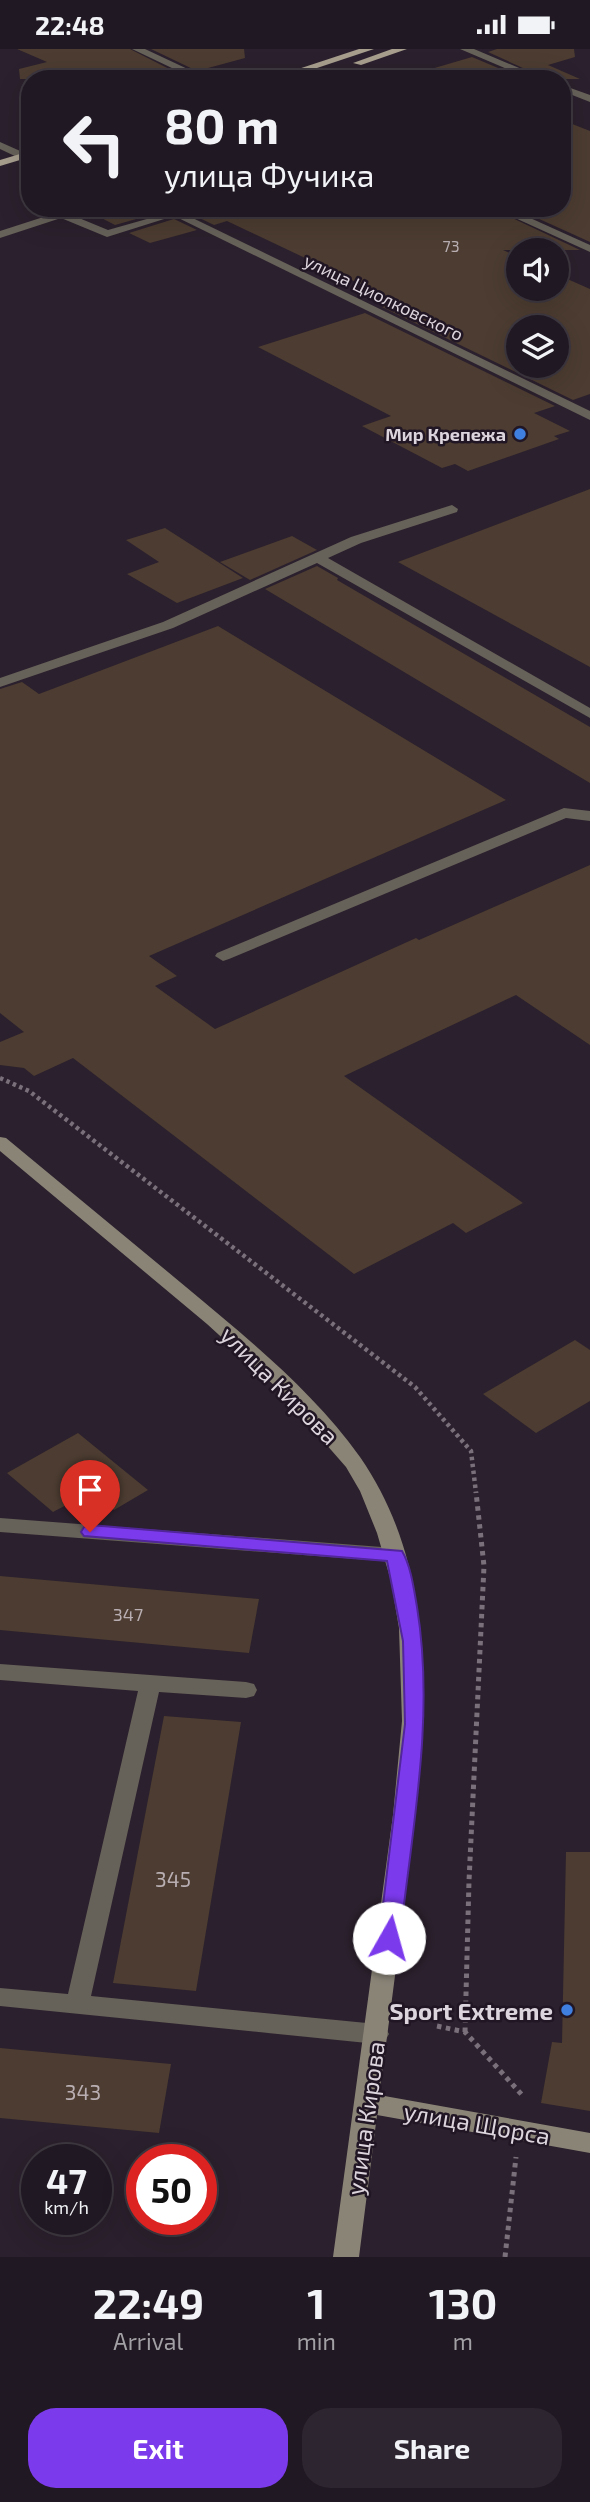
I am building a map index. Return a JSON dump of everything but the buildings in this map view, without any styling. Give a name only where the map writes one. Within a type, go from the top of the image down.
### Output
[{"type":"main road","points":[[302,70],[369,49]]},
{"type":"main road","points":[[336,70],[402,49]]},
{"type":"main road","points":[[0,163],[21,159]]},
{"type":"main road","points":[[0,174],[21,162]]},
{"type":"main road","name":"улица Кирова","points":[[0,1142],[253,1352],[303,1402],[348,1455],[373,1496],[395,1555],[406,1595],[413,1641],[415,1724],[377,2034],[365,2103],[346,2257]]},
{"type":"main road","name":"улица Щорса","points":[[365,2103],[590,2143]]},
{"type":"street","points":[[137,49],[184,70]]},
{"type":"street","points":[[465,49],[518,70]]},
{"type":"street","points":[[571,92],[590,99]]},
{"type":"street","points":[[0,145],[21,155]]},
{"type":"street","points":[[0,235],[53,217]]},
{"type":"street","points":[[69,217],[107,234],[165,217]]},
{"type":"street","name":"улица Циолковского","points":[[181,217],[587,412]]},
{"type":"street","points":[[518,217],[590,249]]},
{"type":"street","points":[[0,683],[168,625],[356,540],[452,509]]},
{"type":"street","points":[[318,558],[590,714]]},
{"type":"street","points":[[223,956],[564,813],[590,816]]},
{"type":"street","points":[[2,1523],[395,1555]]},
{"type":"street","points":[[0,1672],[246,1690]]},
{"type":"street","points":[[77,2004],[150,1684]]},
{"type":"street","points":[[0,1997],[377,2034]]},
{"type":"path","points":[[436,2026],[465,2032],[523,2096]]},
{"type":"path","points":[[505,2257],[516,2155]]},
{"type":"place","name":"Мир Крепежа","points":[[520,434]]},
{"type":"place","name":"Sport Extreme","points":[[567,2010]]},
{"type":"route","points":[[90,1532],[395,1555],[406,1595],[413,1641],[415,1724],[389,1938]]}]
